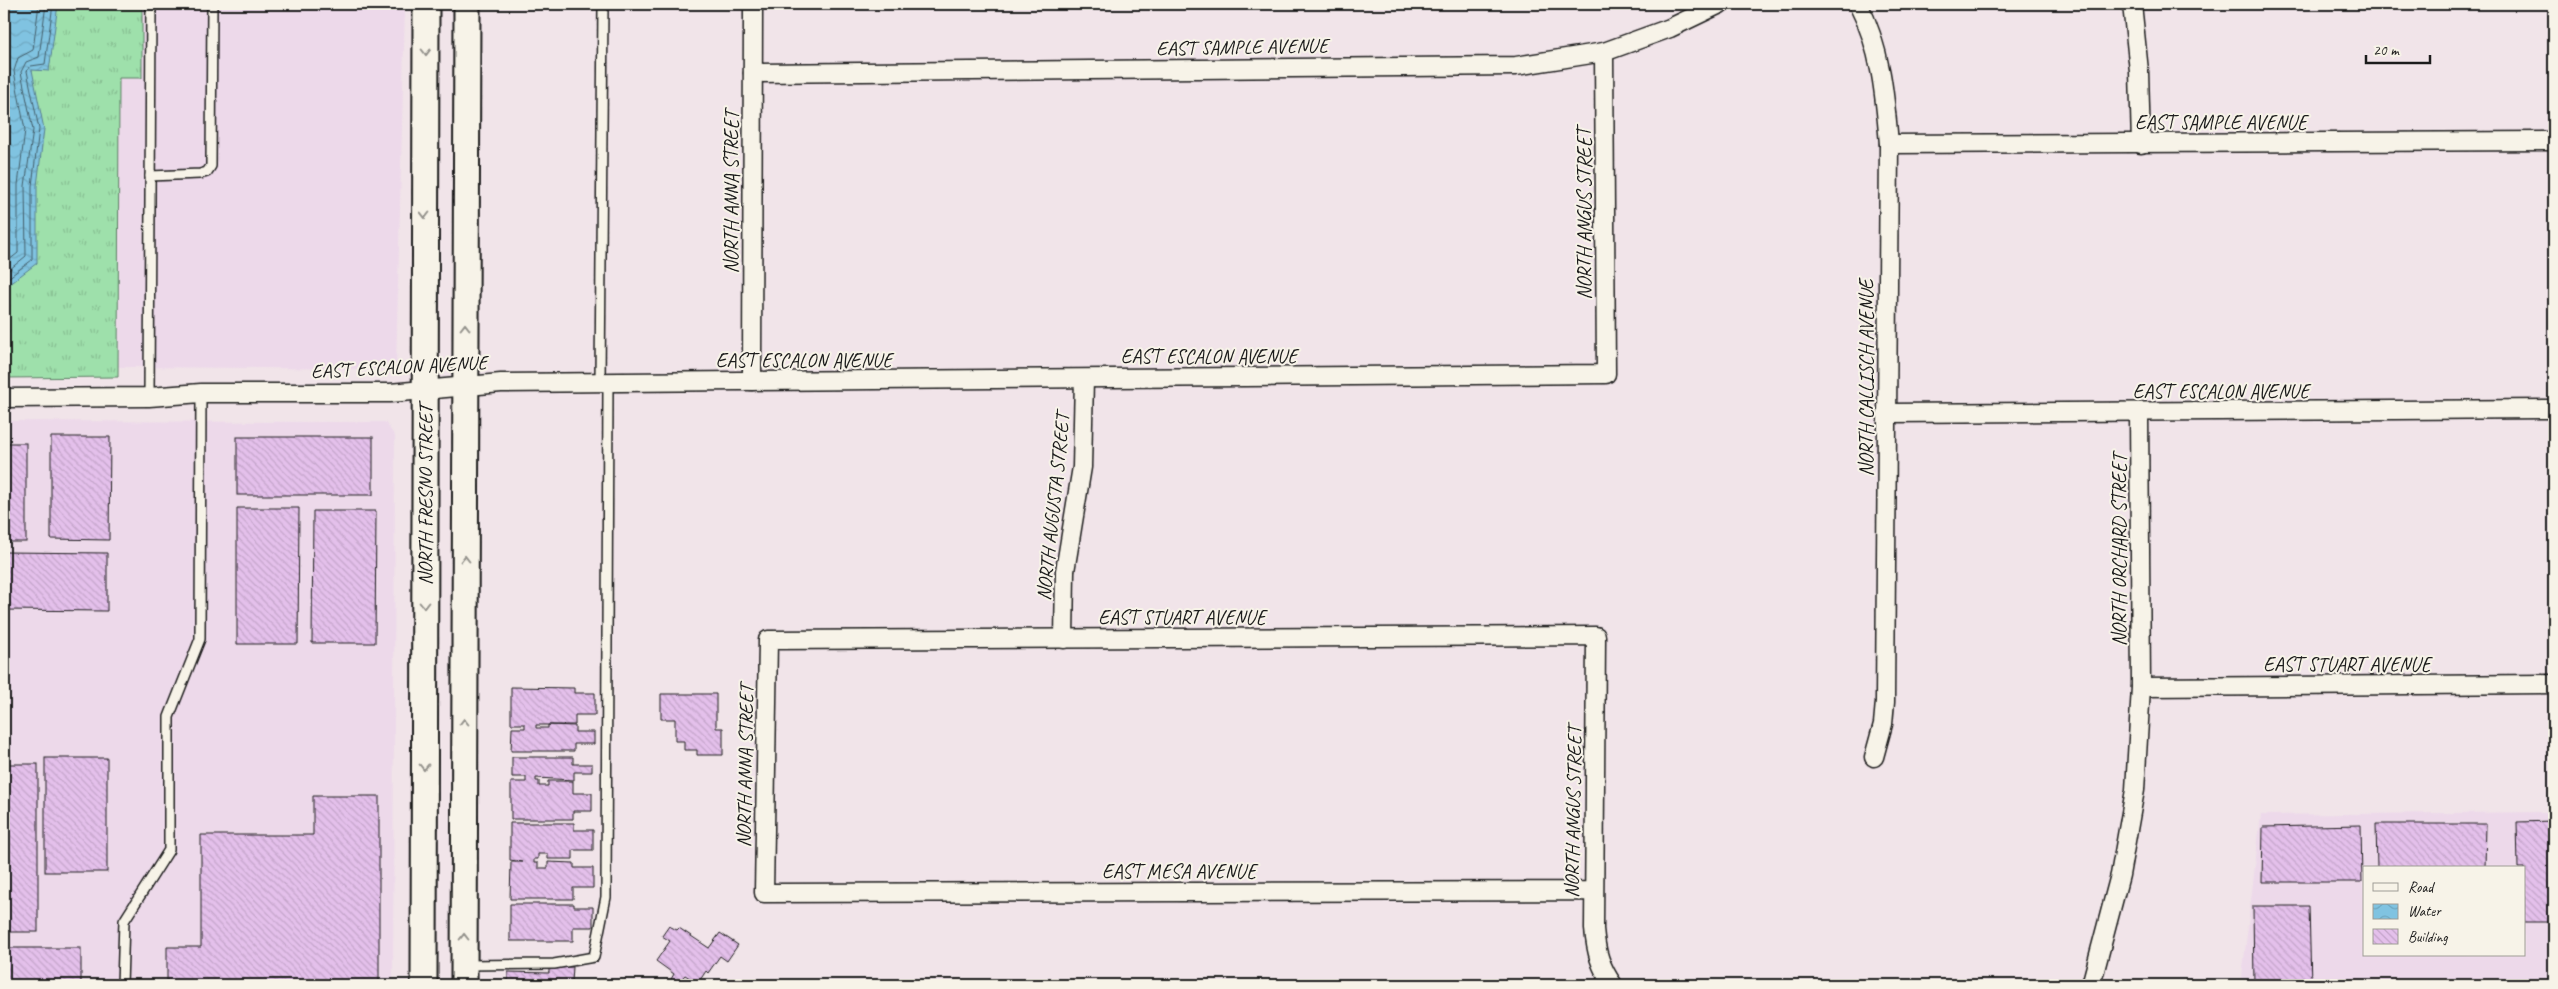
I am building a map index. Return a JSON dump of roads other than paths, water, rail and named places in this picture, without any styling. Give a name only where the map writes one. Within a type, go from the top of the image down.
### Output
[{"type":"main road","name":"NORTH FRESNO STREET","points":[[424,985],[426,4]]},
{"type":"main road","name":"NORTH FRESNO STREET","points":[[464,975],[467,4]]},
{"type":"main road","points":[[424,945],[435,952],[439,959],[441,985]]},
{"type":"street","name":"NORTH ANNA STREET","points":[[752,381],[753,4]]},
{"type":"street","name":"EAST SAMPLE AVENUE","points":[[753,73],[1516,66],[1604,52],[1670,28],[1720,4]]},
{"type":"street","name":"NORTH CALLISCH AVENUE","points":[[1858,4],[1869,24],[1884,84],[1889,144],[1886,702],[1883,724],[1874,756]]},
{"type":"street","points":[[2132,4],[2139,71],[2141,144]]},
{"type":"street","name":"NORTH ANGUS STREET","points":[[1604,52],[1606,374]]},
{"type":"street","name":"EAST SAMPLE AVENUE","points":[[1889,144],[2554,141]]},
{"type":"street","name":"EAST ESCALON AVENUE","points":[[4,398],[149,397],[201,393],[390,393],[501,383],[1606,374]]},
{"type":"street","name":"NORTH AUGUSTA STREET","points":[[1064,639],[1065,571],[1082,467],[1084,379]]},
{"type":"street","name":"EAST ESCALON AVENUE","points":[[1887,413],[2139,413],[2554,409]]},
{"type":"street","name":"NORTH ORCHARD STREET","points":[[2091,985],[2120,875],[2135,790],[2141,687],[2139,413]]},
{"type":"street","name":"NORTH ANGUS STREET","points":[[1596,636],[1593,891],[1596,954],[1604,972],[1613,985]]},
{"type":"street","name":"EAST STUART AVENUE","points":[[768,640],[1596,636]]},
{"type":"street","name":"NORTH ANNA STREET","points":[[764,893],[768,640]]},
{"type":"street","name":"EAST STUART AVENUE","points":[[2141,687],[2554,684]]},
{"type":"street","name":"EAST MESA AVENUE","points":[[764,893],[1593,891]]},
{"type":"lane","points":[[149,397],[151,4]]},
{"type":"lane","points":[[150,176],[200,174],[207,172],[211,166],[212,4]]},
{"type":"lane","points":[[464,975],[594,957],[606,897],[603,4]]},
{"type":"lane","points":[[122,985],[124,921],[169,850],[169,717],[200,639],[201,393]]},
{"type":"water","points":[[4,4],[58,4],[49,71],[32,70],[44,129],[37,186],[37,263],[4,288]]}]
